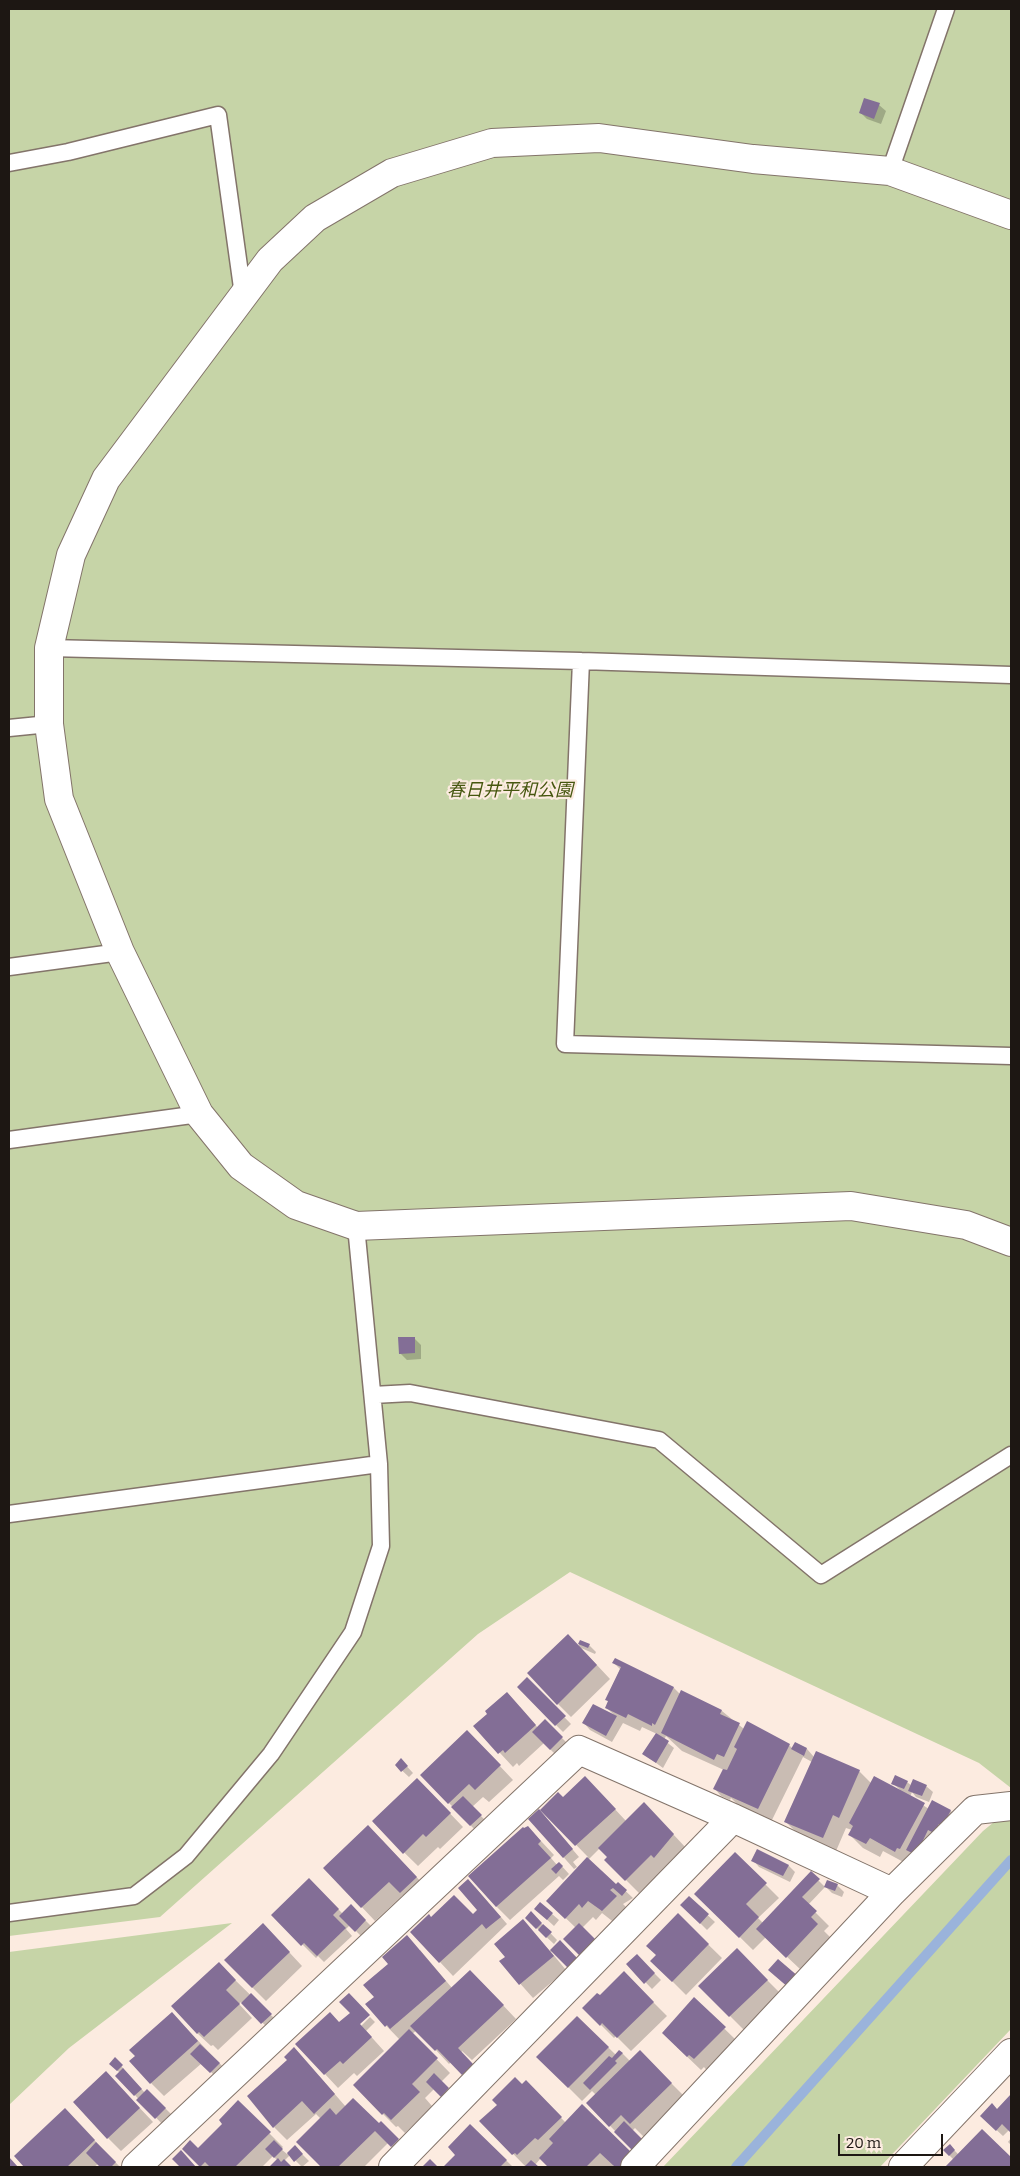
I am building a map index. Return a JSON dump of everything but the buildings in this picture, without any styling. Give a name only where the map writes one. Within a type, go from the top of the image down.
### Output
[{"type":"street","points":[[1011,215],[890,171],[753,159],[599,138],[492,142],[392,173],[315,218],[270,260],[106,479],[71,555],[49,648],[49,724],[59,799],[120,952],[200,1114],[241,1166],[296,1205],[356,1226],[851,1206],[966,1225],[1011,1242]]},
{"type":"street","points":[[136,2167],[579,1750],[733,1818],[892,1892]]},
{"type":"street","points":[[635,2167],[892,1892],[975,1810],[1011,1806]]},
{"type":"street","points":[[393,2167],[733,1818]]},
{"type":"street","points":[[903,2167],[1011,2053]]},
{"type":"lane","points":[[890,171],[946,9]]},
{"type":"lane","points":[[9,163],[68,152],[218,114],[244,295]]},
{"type":"lane","points":[[49,648],[581,660],[1011,675]]},
{"type":"lane","points":[[581,660],[565,1044],[1011,1056]]},
{"type":"lane","points":[[9,728],[49,724]]},
{"type":"lane","points":[[9,967],[120,952]]},
{"type":"lane","points":[[9,1140],[200,1114]]},
{"type":"lane","points":[[9,1913],[134,1896],[186,1856],[271,1754],[354,1632],[381,1546],[379,1464],[356,1226]]},
{"type":"lane","points":[[373,1395],[410,1393],[659,1440],[821,1575],[1011,1455]]},
{"type":"lane","points":[[9,1514],[379,1464]]},
{"type":"green space","name":"春日井平和公園","points":[[9,9],[1011,9],[1011,1788],[979,1763],[570,1572],[478,1634],[160,1917],[9,1936]]},
{"type":"green space","points":[[1005,1813],[1011,1818],[1011,2029],[880,2167],[663,2167],[983,1831]]},
{"type":"green space","points":[[232,1923],[69,2048],[9,2105],[9,1952]]},
{"type":"waterway","points":[[736,2167],[1011,1860]]}]
